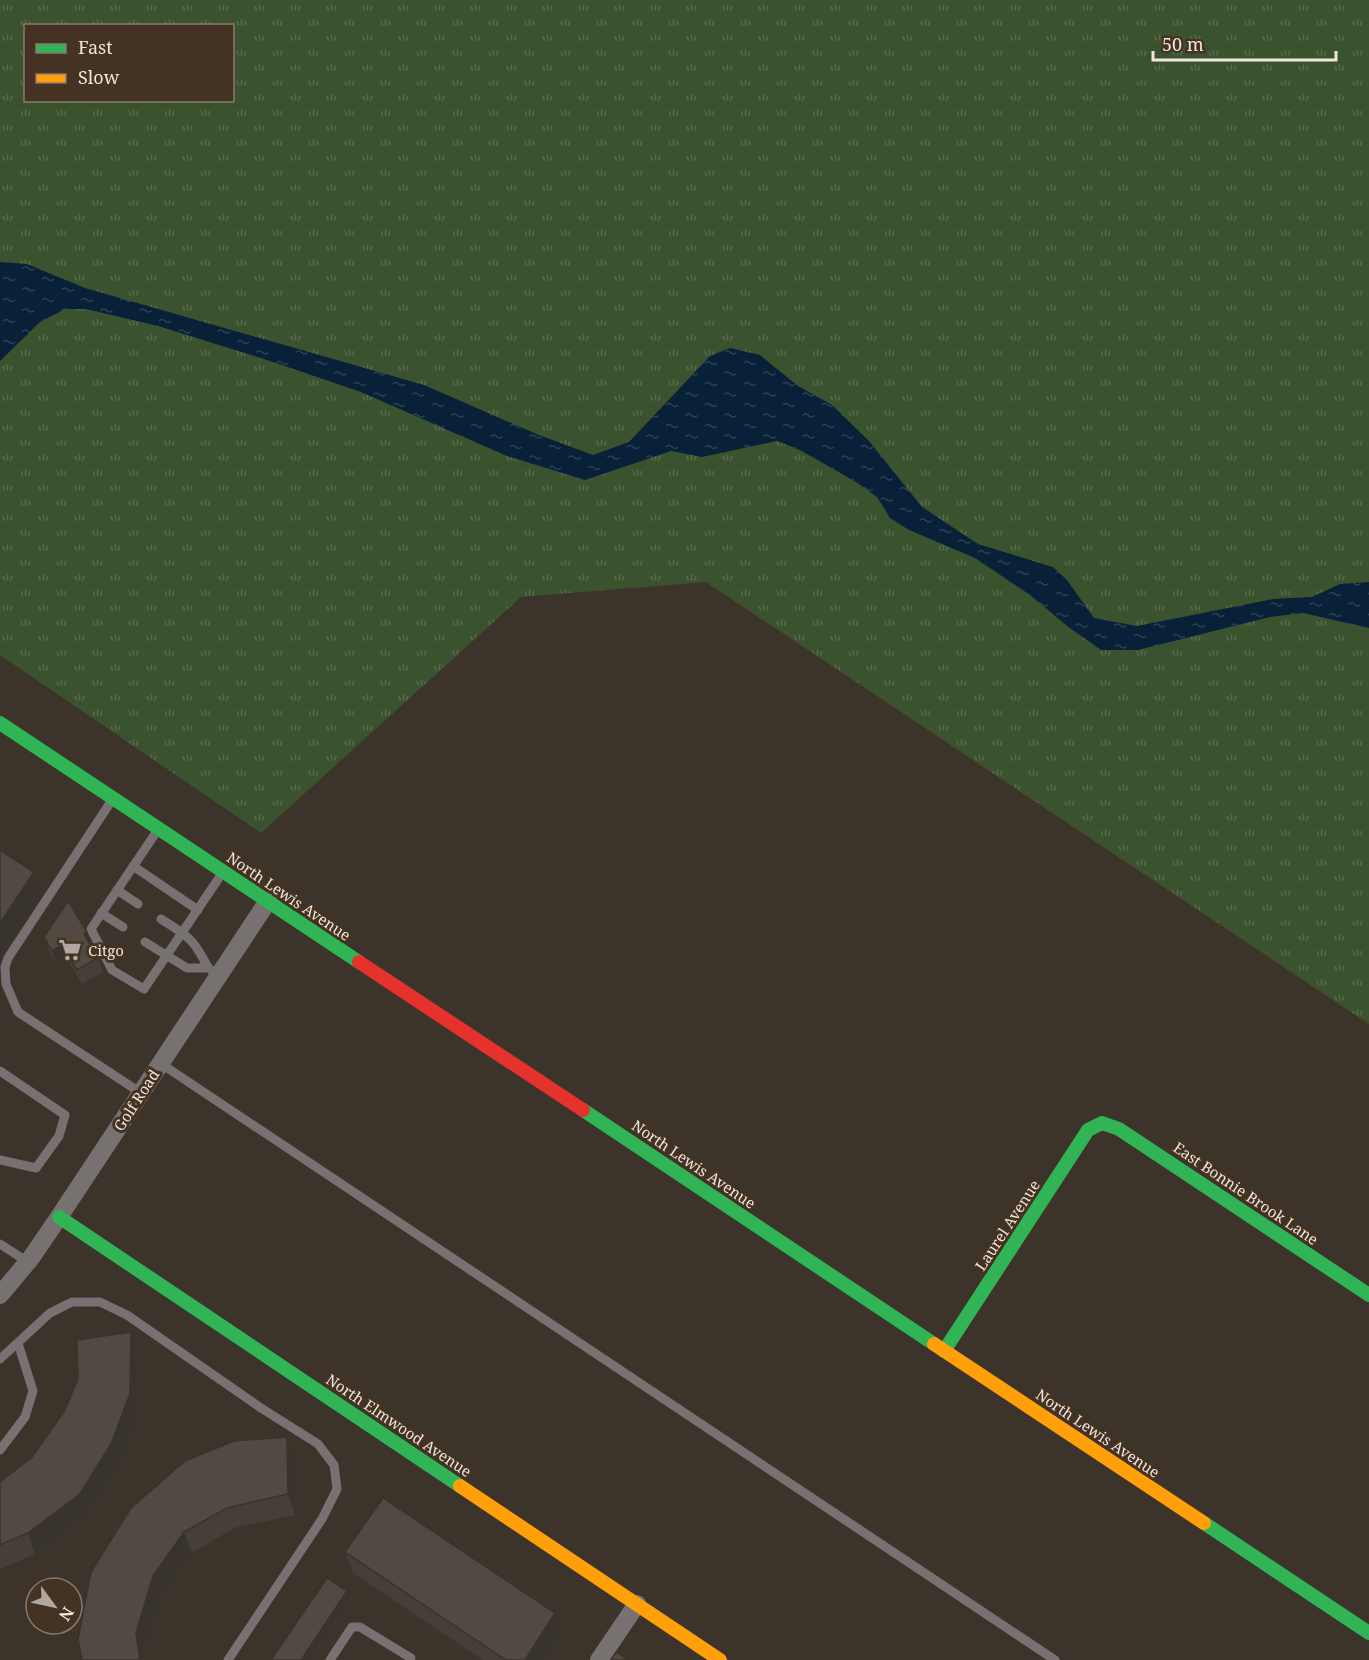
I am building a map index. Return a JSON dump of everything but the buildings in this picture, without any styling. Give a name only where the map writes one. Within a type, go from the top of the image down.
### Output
[{"type":"main road","name":"North Lewis Avenue","points":[[0,723],[1369,1633]]},
{"type":"main road","name":"Laurel Avenue","points":[[944,1351],[1088,1130],[1102,1123]]},
{"type":"main road","name":"East Bonnie Brook Lane","points":[[1102,1123],[1119,1129],[1369,1295]]},
{"type":"main road","name":"North Elmwood Avenue","points":[[59,1216],[720,1660]]},
{"type":"street","name":"Golf Road","points":[[0,1295],[28,1262],[141,1093],[212,972],[268,901]]},
{"type":"street","points":[[599,1660],[637,1604]]},
{"type":"lane","points":[[113,798],[8,958],[5,967],[6,984],[18,1012],[141,1093]]},
{"type":"lane","points":[[159,829],[91,929],[112,970],[144,989],[223,872]]},
{"type":"lane","points":[[133,866],[198,910]]},
{"type":"lane","points":[[117,890],[138,904]]},
{"type":"lane","points":[[101,913],[123,927]]},
{"type":"lane","points":[[160,919],[182,933],[198,949],[212,972]]},
{"type":"lane","points":[[145,942],[187,968],[212,972]]},
{"type":"lane","points":[[160,1063],[1055,1660]]},
{"type":"lane","points":[[0,1071],[65,1115],[59,1137],[36,1168],[0,1160]]},
{"type":"lane","points":[[0,1244],[28,1262]]},
{"type":"lane","points":[[0,1359],[57,1310],[72,1302],[100,1302],[127,1315],[261,1408],[318,1444],[334,1465],[337,1489],[322,1519],[228,1660]]},
{"type":"lane","points":[[0,1450],[25,1417],[33,1391],[18,1342]]},
{"type":"lane","points":[[330,1660],[352,1627],[360,1627],[411,1660]]},
{"type":"green space","points":[[0,0],[1369,0],[1369,1024],[706,582],[521,597],[261,833],[0,655]]},
{"type":"water","points":[[0,262],[27,264],[85,288],[424,385],[539,435],[593,455],[629,442],[710,356],[730,348],[760,355],[798,386],[832,405],[869,441],[922,507],[978,544],[1053,567],[1067,580],[1094,618],[1137,626],[1273,599],[1312,597],[1340,584],[1369,582],[1369,628],[1303,613],[1270,617],[1138,650],[1101,650],[1067,626],[1030,595],[975,558],[909,530],[890,518],[877,497],[856,482],[800,450],[777,441],[702,457],[671,451],[585,480],[507,456],[361,392],[158,326],[86,309],[65,309],[40,322],[0,361]]},
{"type":"traffic: fast","points":[[0,723],[359,962]]},
{"type":"traffic: fast","points":[[583,1110],[934,1344]]},
{"type":"traffic: fast","points":[[944,1351],[1088,1130],[1102,1123],[1119,1129],[1369,1295]]},
{"type":"traffic: fast","points":[[59,1217],[460,1486]]},
{"type":"traffic: fast","points":[[1204,1523],[1369,1633]]},
{"type":"traffic: slow","points":[[934,1344],[1204,1523]]},
{"type":"traffic: slow","points":[[460,1486],[720,1660]]},
{"type":"traffic: jam","points":[[359,962],[583,1110]]},
{"type":"place","name":"Citgo","points":[[70,950]]}]
